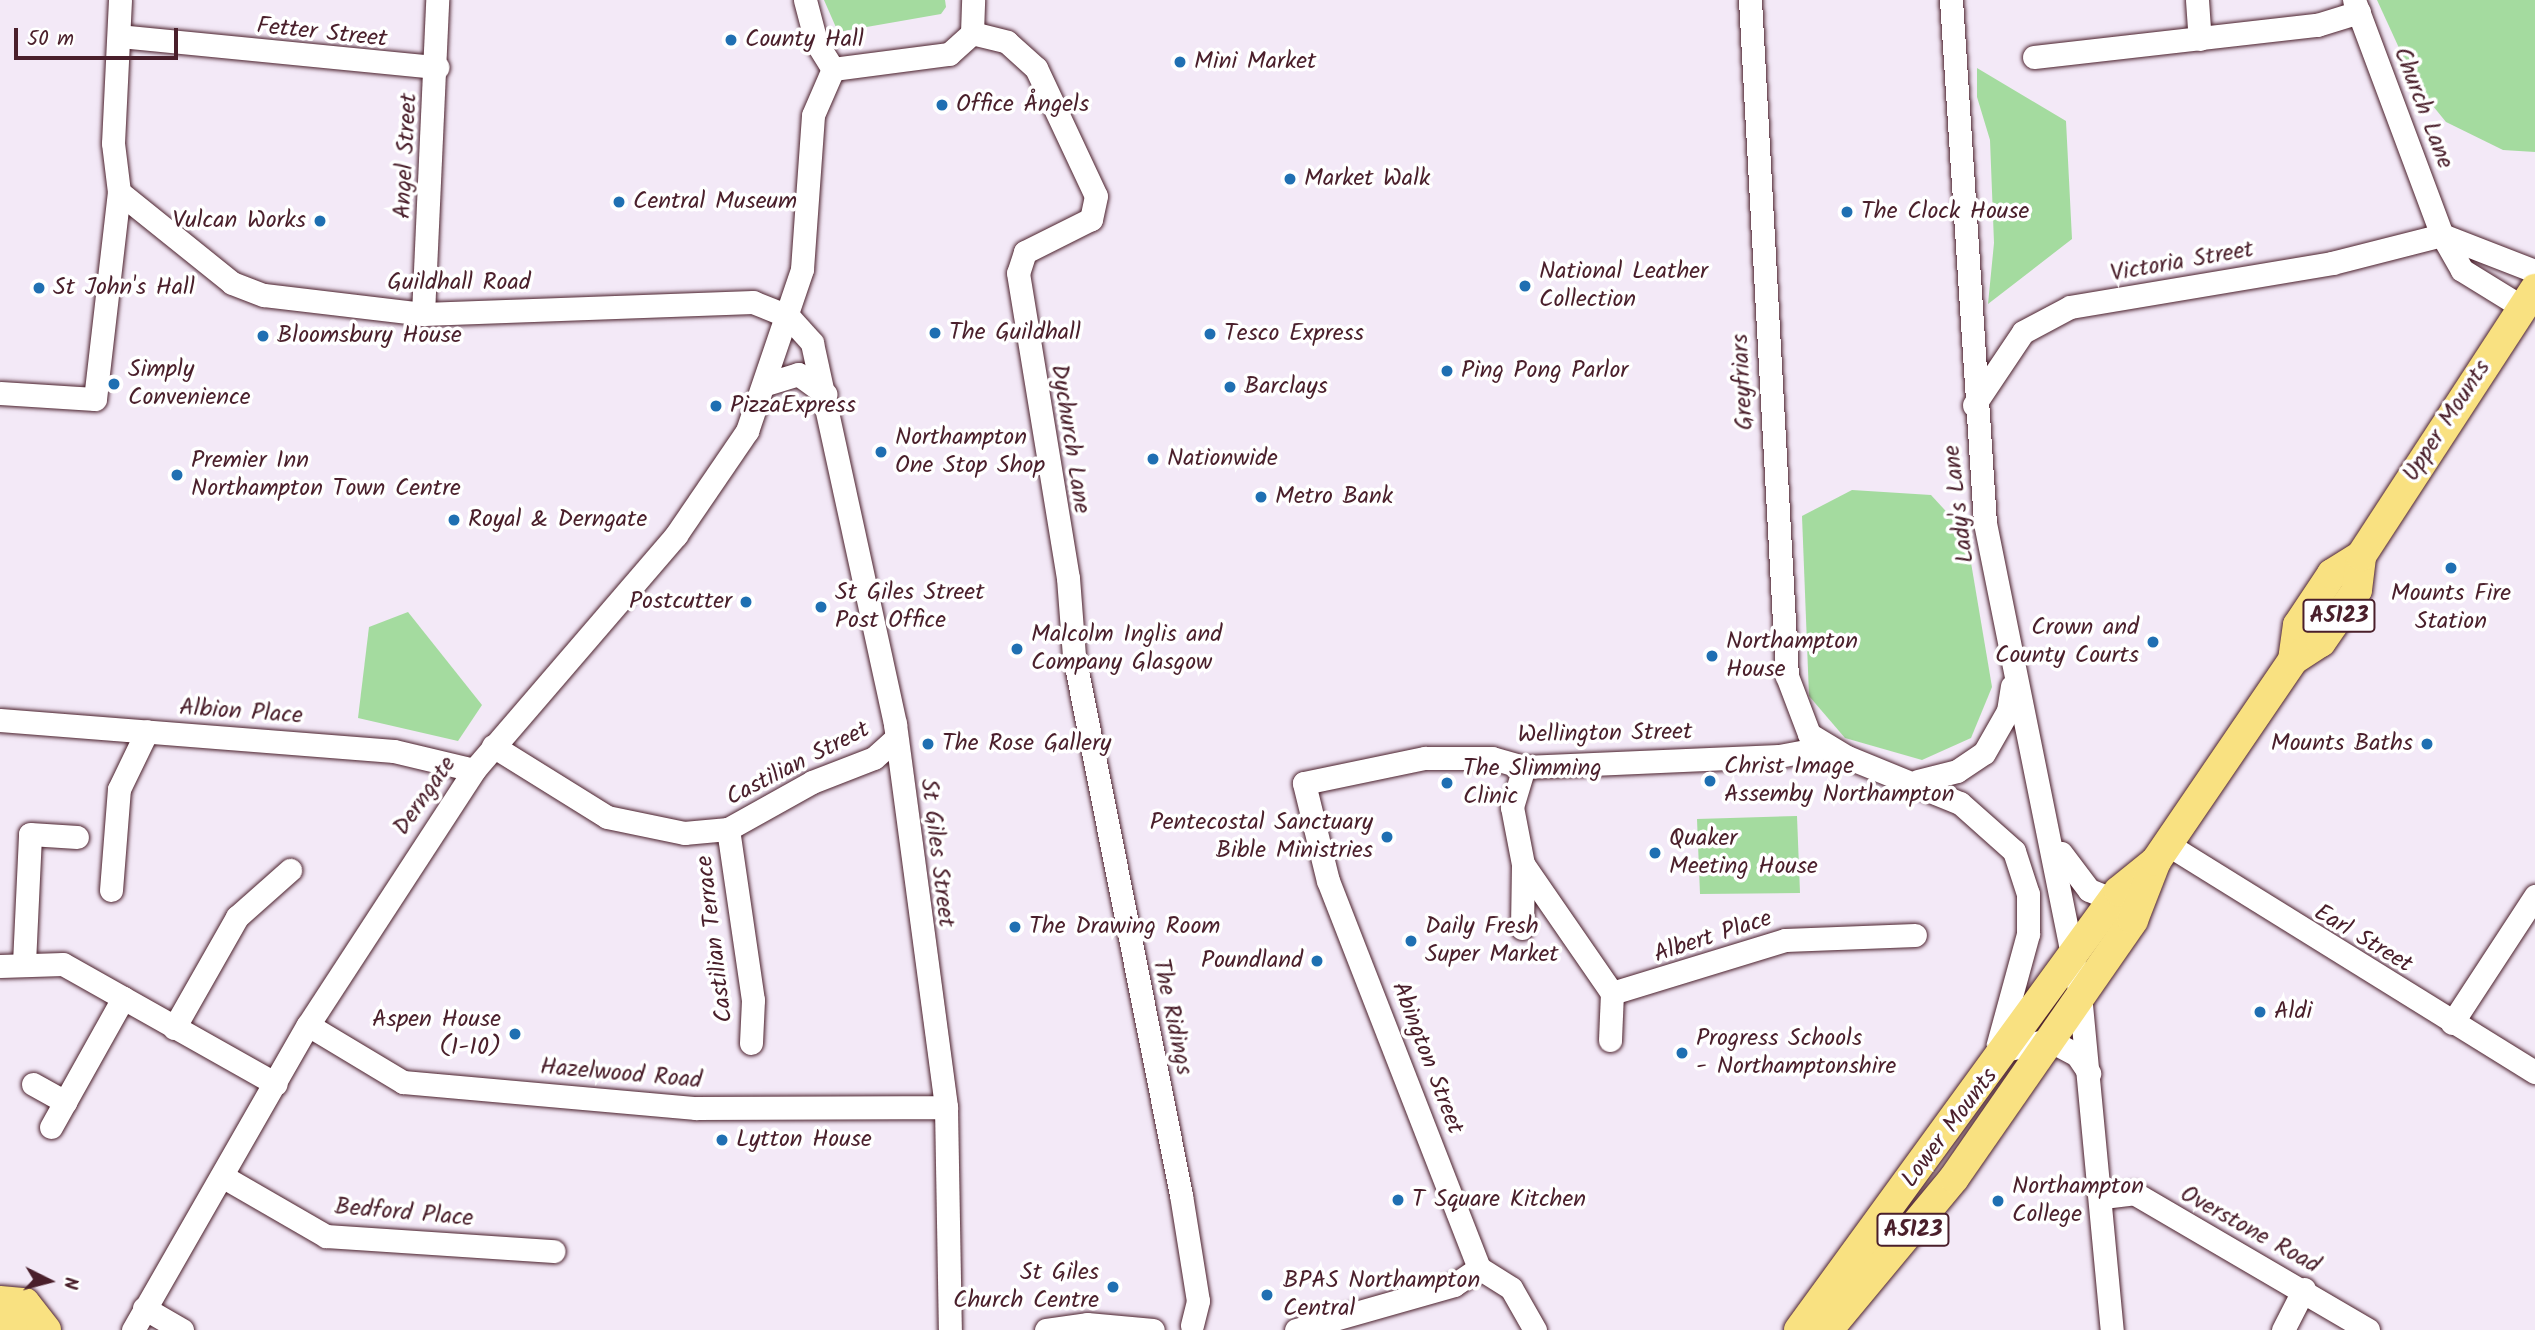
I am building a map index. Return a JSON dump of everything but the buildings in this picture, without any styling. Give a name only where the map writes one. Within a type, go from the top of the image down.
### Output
[{"type":"main road","name":"Upper Mounts","points":[[2073,958],[2119,891],[2161,852],[2293,660],[2321,642],[2357,590],[2361,555],[2528,298]]},
{"type":"main road","name":"Upper Mounts","points":[[2080,994],[2144,903],[2161,852]]},
{"type":"main road","name":"Lower Mounts","points":[[1800,1330],[2009,1049],[2073,958]]},
{"type":"main road","name":"Lower Mounts","points":[[1828,1330],[1954,1178],[2080,994]]},
{"type":"main road","points":[[6,1319],[25,1303],[46,1330]]},
{"type":"street","points":[[0,393],[95,400],[119,192],[113,143],[120,0]]},
{"type":"street","name":"Angel Street","points":[[423,314],[437,68],[437,0]]},
{"type":"street","points":[[805,0],[816,42],[834,70],[949,54],[972,33],[973,0]]},
{"type":"street","name":"Greyfriars","points":[[1750,0],[1779,604],[1798,719],[1826,747]]},
{"type":"street","name":"Lady's Lane","points":[[1951,0],[1974,405],[1988,544],[2013,678],[2052,835],[2080,994],[2103,1196],[2112,1330]]},
{"type":"street","points":[[2197,0],[2200,39]]},
{"type":"street","points":[[2034,57],[2317,25],[2356,6]]},
{"type":"street","name":"Church Lane","points":[[2356,6],[2442,235],[2462,270],[2528,298]]},
{"type":"street","name":"Dychurch Lane","points":[[972,33],[1007,42],[1035,68],[1093,186],[1097,210],[1082,227],[1036,244],[1020,260],[1066,595]]},
{"type":"street","name":"Fetter Street","points":[[119,36],[437,68]]},
{"type":"street","name":"Derngate","points":[[133,1330],[308,1025],[474,770],[676,535],[747,431],[766,384],[788,316],[809,232],[813,116],[834,70]]},
{"type":"street","name":"Guildhall Road","points":[[119,192],[232,283],[264,295],[423,314],[753,302],[788,316]]},
{"type":"street","points":[[2442,235],[2535,271]]},
{"type":"street","name":"Victoria Street","points":[[1974,405],[2023,332],[2070,307],[2332,262],[2442,235]]},
{"type":"street","name":"St Giles Street","points":[[788,316],[820,358],[895,739],[946,1107],[950,1330]]},
{"type":"street","points":[[766,384],[798,374],[826,394]]},
{"type":"street","name":"The Ridings","points":[[1066,595],[1181,1195],[1198,1301],[1196,1328]]},
{"type":"street","points":[[1918,781],[1957,771],[1984,753],[2008,711],[2013,678]]},
{"type":"street","name":"Albion Place","points":[[0,719],[394,751],[474,770]]},
{"type":"street","points":[[111,890],[118,789],[148,731]]},
{"type":"street","name":"Castilian Street","points":[[493,746],[618,821],[684,833],[728,829],[812,782],[874,758],[895,739]]},
{"type":"street","points":[[1826,747],[1918,781],[1999,833],[2014,851],[2028,894],[2025,960],[1982,1085]]},
{"type":"street","name":"Wellington Street","points":[[1304,783],[1425,758],[1492,758],[1524,767],[1779,756],[1826,747]]},
{"type":"street","points":[[1522,928],[1523,864],[1512,807],[1524,767]]},
{"type":"street","name":"Abington Street","points":[[1304,783],[1328,881],[1479,1268]]},
{"type":"street","name":"Castilian Terrace","points":[[728,829],[753,1000],[751,1043]]},
{"type":"street","points":[[24,963],[30,835],[77,837]]},
{"type":"street","points":[[2052,835],[2072,876],[2089,890],[2106,897],[2119,891]]},
{"type":"street","name":"Earl Street","points":[[2161,852],[2535,1072]]},
{"type":"street","points":[[1523,864],[1612,993],[1610,1040]]},
{"type":"street","points":[[174,1028],[237,916],[290,870]]},
{"type":"street","points":[[2452,1023],[2535,896]]},
{"type":"street","name":"Albert Place","points":[[1612,993],[1785,940],[1916,935]]},
{"type":"street","points":[[0,966],[24,963],[63,964],[276,1084]]},
{"type":"street","points":[[51,1127],[123,998]]},
{"type":"street","name":"Hazelwood Road","points":[[308,1025],[403,1082],[696,1108],[946,1107]]},
{"type":"street","points":[[2009,1049],[2049,1040],[2077,1055],[2091,1076]]},
{"type":"street","points":[[33,1084],[65,1102]]},
{"type":"street","name":"Bedford Place","points":[[222,1176],[326,1236],[554,1251]]},
{"type":"street","name":"Overstone Road","points":[[2103,1196],[2134,1193],[2304,1289],[2368,1330]]},
{"type":"street","points":[[1296,1330],[1454,1285],[1479,1268],[1511,1288],[1535,1330]]},
{"type":"street","points":[[2283,1330],[2304,1289]]},
{"type":"street","points":[[144,1308],[182,1330]]},
{"type":"street","points":[[1046,1330],[1087,1324],[1153,1330]]},
{"type":"green space","points":[[824,0],[945,0],[946,7],[941,14],[838,32]]},
{"type":"green space","points":[[2377,0],[2535,0],[2535,152],[2503,150],[2446,122],[2416,85]]},
{"type":"green space","points":[[1977,68],[2066,121],[2072,239],[1988,304],[1994,243],[1990,140],[1977,97]]},
{"type":"green space","points":[[1852,490],[1931,495],[1966,533],[1992,687],[1971,738],[1922,760],[1845,738],[1809,696],[1802,516]]},
{"type":"green space","points":[[408,612],[482,705],[458,741],[358,718],[369,627]]},
{"type":"green space","points":[[1797,816],[1800,893],[1700,894],[1697,819]]},
{"type":"place","name":"County Hall","points":[[731,40]]},
{"type":"place","name":"Mini Market","points":[[1180,62]]},
{"type":"place","name":"Office Ångels","points":[[942,105]]},
{"type":"place","name":"Market Walk","points":[[1290,179]]},
{"type":"place","name":"Central Museum","points":[[619,202]]},
{"type":"place","name":"The Clock House","points":[[1847,212]]},
{"type":"place","name":"Vulcan Works","points":[[320,221]]},
{"type":"place","name":"National Leather Collection","points":[[1525,286]]},
{"type":"place","name":"St John's Hall","points":[[39,288]]},
{"type":"place","name":"The Guildhall","points":[[935,333]]},
{"type":"place","name":"Tesco Express","points":[[1210,334]]},
{"type":"place","name":"Bloomsbury House","points":[[263,336]]},
{"type":"place","name":"Ping Pong Parlor","points":[[1447,371]]},
{"type":"place","name":"Simply Convenience","points":[[114,384]]},
{"type":"place","name":"Barclays","points":[[1230,387]]},
{"type":"place","name":"PizzaExpress","points":[[716,406]]},
{"type":"place","name":"Northampton One Stop Shop","points":[[881,452]]},
{"type":"place","name":"Nationwide","points":[[1153,459]]},
{"type":"place","name":"Premier Inn Northampton Town Centre","points":[[177,475]]},
{"type":"place","name":"Metro Bank","points":[[1261,497]]},
{"type":"place","name":"Royal & Derngate","points":[[454,520]]},
{"type":"place","name":"Mounts Fire Station","points":[[2451,568]]},
{"type":"place","name":"Postcutter","points":[[746,602]]},
{"type":"place","name":"St Giles Street Post Office","points":[[821,607]]},
{"type":"place","name":"Crown and County Courts","points":[[2153,642]]},
{"type":"place","name":"Malcolm Inglis and Company Glasgow","points":[[1017,649]]},
{"type":"place","name":"Northampton House","points":[[1712,656]]},
{"type":"place","name":"The Rose Gallery","points":[[928,744]]},
{"type":"place","name":"Mounts Baths","points":[[2427,744]]},
{"type":"place","name":"Christ Image Assemby Northampton","points":[[1710,781]]},
{"type":"place","name":"The Slimming Clinic","points":[[1447,783]]},
{"type":"place","name":"Pentecostal Sanctuary Bible Ministries","points":[[1387,837]]},
{"type":"place","name":"Quaker Meeting House","points":[[1655,853]]},
{"type":"place","name":"The Drawing Room","points":[[1015,927]]},
{"type":"place","name":"Daily Fresh Super Market","points":[[1411,941]]},
{"type":"place","name":"Poundland","points":[[1317,961]]},
{"type":"place","name":"Aldi","points":[[2260,1012]]},
{"type":"place","name":"Aspen House (1-10)","points":[[515,1034]]},
{"type":"place","name":"Progress Schools - Northamptonshire","points":[[1682,1053]]},
{"type":"place","name":"Lytton House","points":[[722,1140]]},
{"type":"place","name":"T Square Kitchen","points":[[1398,1200]]},
{"type":"place","name":"Northampton College","points":[[1998,1201]]},
{"type":"place","name":"St Giles Church Centre","points":[[1113,1287]]},
{"type":"place","name":"BPAS Northampton Central","points":[[1267,1295]]}]
